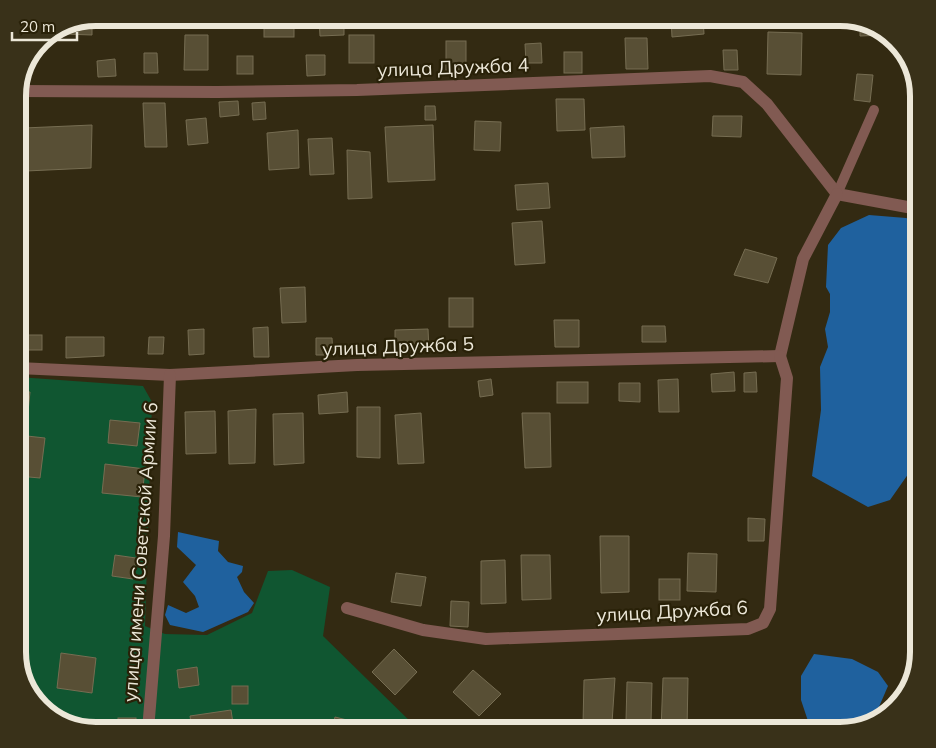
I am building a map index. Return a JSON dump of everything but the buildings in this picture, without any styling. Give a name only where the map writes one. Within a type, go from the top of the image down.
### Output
[{"type":"street","name":"улица Дружба 4","points":[[26,91],[217,92],[357,90],[710,76],[743,82],[767,104],[837,194]]},
{"type":"street","points":[[780,356],[803,259],[837,194],[910,208]]},
{"type":"street","name":"улица Дружба 5","points":[[26,368],[170,375],[357,365],[780,356]]},
{"type":"street","name":"улица Дружба 6","points":[[347,608],[423,630],[486,639],[748,629],[762,623],[770,609],[787,378],[780,356]]},
{"type":"street","name":"улица имени Советской Армии 6","points":[[149,722],[164,536],[170,375]]},
{"type":"lane","points":[[837,194],[874,110]]},
{"type":"green space","points":[[26,378],[143,386],[152,402],[145,626],[165,634],[207,635],[252,613],[268,571],[292,570],[330,587],[323,636],[411,722],[96,722],[69,716],[50,704],[33,683],[26,657]]},
{"type":"water","points":[[869,215],[910,219],[910,471],[890,500],[868,507],[812,476],[821,410],[820,367],[828,347],[825,329],[830,312],[830,294],[826,287],[828,245],[841,228]]},
{"type":"water","points":[[178,532],[219,541],[218,551],[228,562],[243,566],[242,572],[237,577],[244,592],[254,603],[248,612],[203,632],[170,625],[165,615],[168,605],[186,613],[199,607],[195,596],[183,582],[196,565],[177,547]]},
{"type":"water","points":[[814,654],[852,659],[878,672],[888,686],[877,711],[871,715],[840,722],[808,722],[801,700],[801,676]]}]
